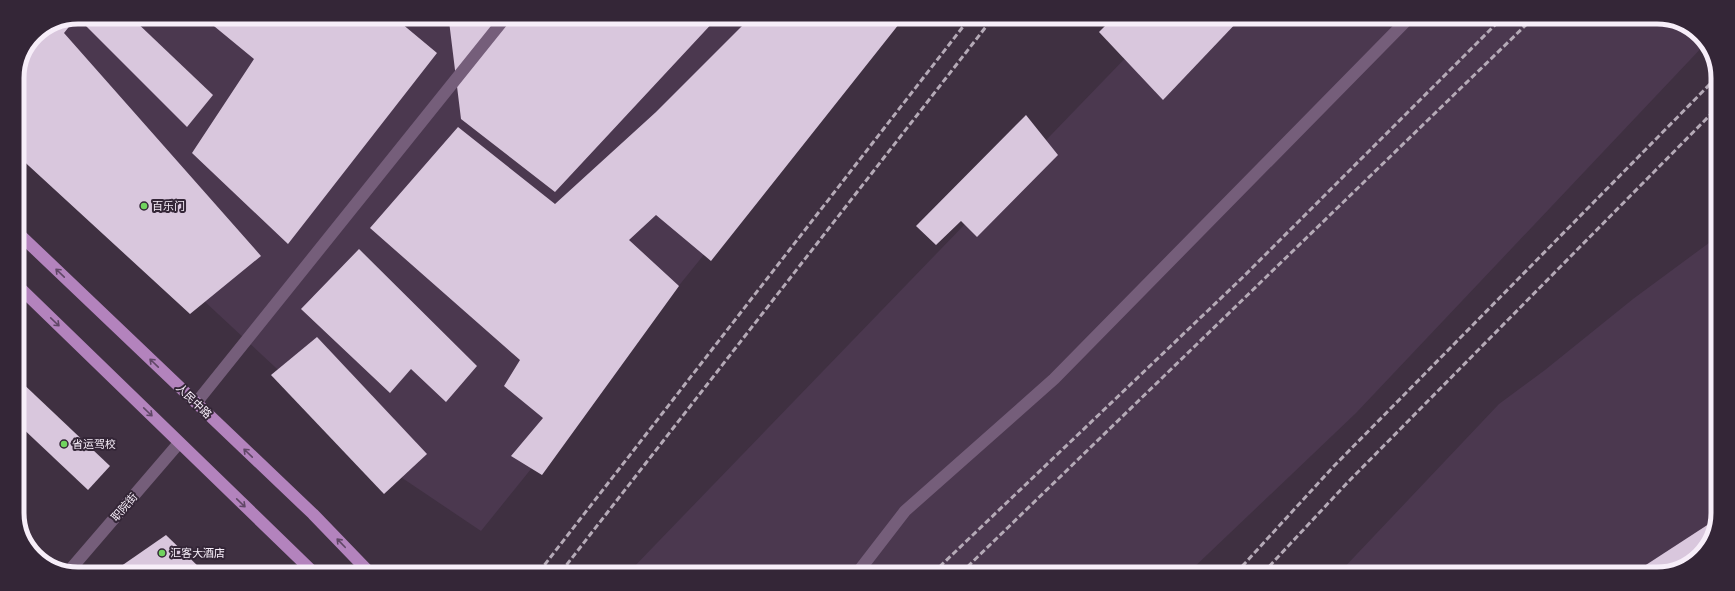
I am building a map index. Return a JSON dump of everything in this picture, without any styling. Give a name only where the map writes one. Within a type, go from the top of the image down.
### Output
[{"type":"main road","name":"人民中路","points":[[24,239],[313,514],[364,567]]},
{"type":"main road","points":[[24,292],[308,567]]},
{"type":"street","points":[[196,403],[500,24]]},
{"type":"street","points":[[862,567],[905,511],[1054,379],[1404,24]]},
{"type":"street","name":"职院街","points":[[73,566],[179,443]]},
{"type":"shaded area","points":[[78,24],[890,24],[481,531],[374,459],[24,134],[25,68],[33,48],[48,33],[68,25]]},
{"type":"shaded area","points":[[1158,24],[1657,24],[1674,27],[1687,33],[1693,37],[1702,48],[1356,413],[1194,567],[634,567]]},
{"type":"shaded area","points":[[1711,241],[1711,513],[1710,523],[1704,540],[1695,551],[1687,558],[1674,564],[1657,567],[1345,567],[1499,404],[1545,370],[1633,299]]},
{"type":"building","points":[[84,24],[138,24],[213,95],[187,127]]},
{"type":"building","points":[[212,24],[402,24],[437,53],[288,244],[192,153],[254,59]]},
{"type":"building","points":[[449,24],[711,24],[555,192],[461,119]]},
{"type":"building","points":[[744,24],[899,24],[711,261],[656,215],[629,240],[679,286],[542,475],[511,456],[543,418],[504,386],[520,360],[370,228],[458,127],[555,204],[656,112]]},
{"type":"building","points":[[1107,24],[1235,24],[1163,100],[1099,32]]},
{"type":"building","name":"百乐门","points":[[71,25],[64,33],[261,256],[190,314],[24,161],[25,68],[33,48],[48,33],[58,28]]},
{"type":"building","points":[[1026,115],[1058,155],[977,237],[961,221],[936,245],[916,226]]},
{"type":"building","points":[[359,249],[477,366],[446,402],[411,369],[390,393],[301,309]]},
{"type":"building","points":[[317,337],[427,454],[384,494],[271,375]]},
{"type":"building","name":"省运驾校","points":[[24,385],[110,466],[88,490],[24,430]]},
{"type":"building","points":[[1710,523],[1704,540],[1700,546],[1687,558],[1667,566],[1643,567]]},
{"type":"building","name":"汇客大酒店","points":[[166,535],[199,567],[120,567]]},
{"type":"railway","points":[[543,567],[965,24]]},
{"type":"railway","points":[[565,567],[988,24]]},
{"type":"railway","points":[[939,567],[1242,278],[1496,24]]},
{"type":"railway","points":[[967,567],[1527,24]]},
{"type":"railway","points":[[1241,567],[1333,467],[1711,83]]},
{"type":"railway","points":[[1269,567],[1348,482],[1711,114]]},
{"type":"place","name":"百乐门","points":[[144,206]]},
{"type":"place","name":"省运驾校","points":[[64,444]]},
{"type":"place","name":"汇客大酒店","points":[[162,553]]}]
